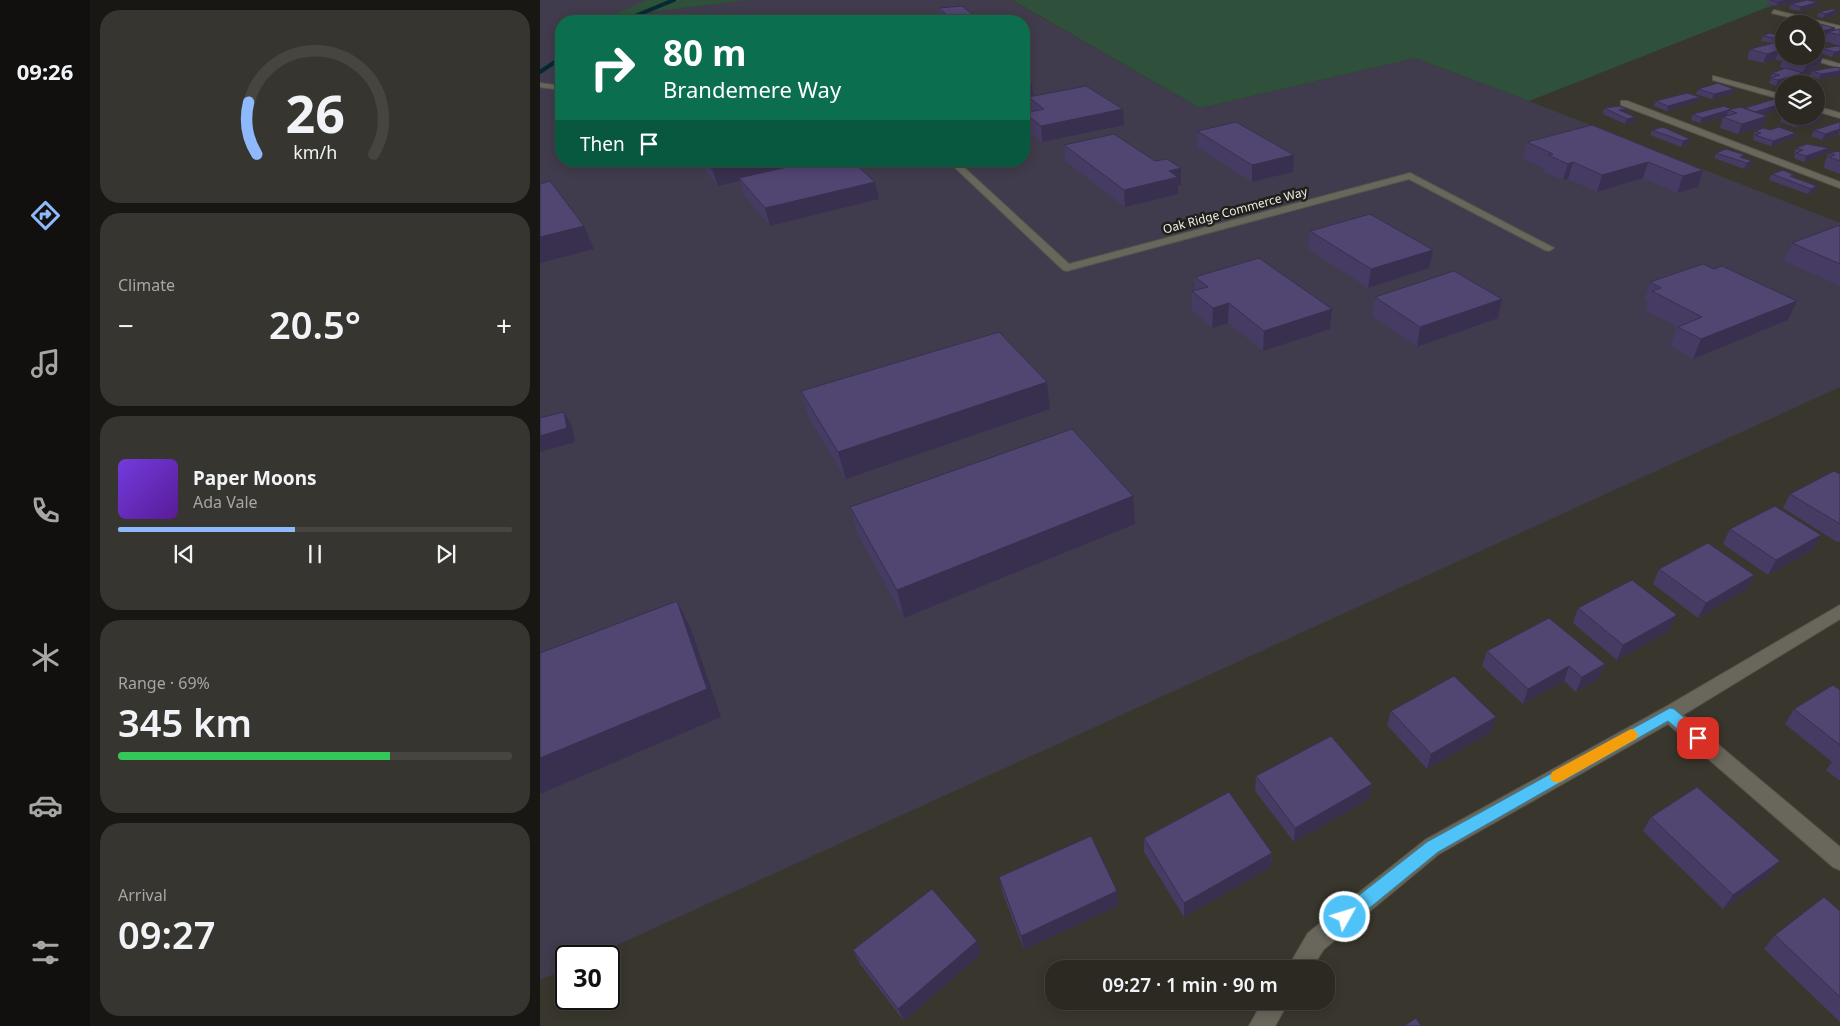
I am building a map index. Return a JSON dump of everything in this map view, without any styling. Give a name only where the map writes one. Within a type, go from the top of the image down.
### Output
[{"type":"street","points":[[1774,12],[1840,28]]},
{"type":"street","points":[[1825,62],[1840,66]]},
{"type":"street","points":[[1716,78],[1775,95]]},
{"type":"street","points":[[540,85],[555,87]]},
{"type":"street","points":[[1624,103],[1840,185]]},
{"type":"street","points":[[1825,111],[1840,116]]},
{"type":"street","name":"Oak Ridge Commerce Way","points":[[958,167],[1067,268],[1410,176],[1549,248]]},
{"type":"street","points":[[1304,960],[1316,941],[1432,847],[1670,714],[1840,611]]},
{"type":"street","points":[[1670,714],[1840,860]]},
{"type":"street","points":[[1261,1026],[1271,1010]]},
{"type":"shaded area","points":[[540,0],[647,0],[614,15],[555,15],[555,167],[1030,167],[1030,15],[631,15],[747,0],[1011,0],[1200,108],[1415,58],[1840,223],[1840,387],[617,945],[555,945],[555,974],[540,980]]},
{"type":"green space","points":[[647,0],[747,0],[629,15],[612,15]]},
{"type":"green space","points":[[1012,0],[1786,0],[1529,101],[1415,58],[1200,108]]},
{"type":"building","points":[[1770,0],[1787,0],[1777,2]]},
{"type":"building","points":[[1807,0],[1818,2],[1801,7],[1791,4]]},
{"type":"building","points":[[962,6],[973,15],[947,15],[939,8]]},
{"type":"building","points":[[1832,9],[1837,10],[1825,14],[1819,12]]},
{"type":"building","points":[[1825,25],[1835,28],[1825,30]]},
{"type":"building","points":[[1840,29],[1840,35],[1827,32]]},
{"type":"building","points":[[1770,33],[1775,34],[1775,38],[1763,36]]},
{"type":"building","points":[[1775,43],[1775,51],[1767,54],[1750,49]]},
{"type":"building","points":[[1840,46],[1840,51],[1834,52],[1825,48]]},
{"type":"building","points":[[1786,68],[1803,73],[1780,75],[1772,73]]},
{"type":"building","points":[[1840,68],[1840,71],[1821,74],[1812,71]]},
{"type":"building","points":[[1718,83],[1734,89],[1714,94],[1698,89]]},
{"type":"building","points":[[1086,86],[1123,109],[1041,126],[1030,118],[1030,112],[1044,109],[1030,97]]},
{"type":"building","points":[[1687,93],[1700,97],[1668,106],[1656,101]]},
{"type":"building","points":[[1775,99],[1775,106],[1755,112],[1745,108]]},
{"type":"building","points":[[1619,106],[1627,109],[1619,110],[1635,117],[1627,119],[1604,108]]},
{"type":"building","points":[[1724,106],[1732,109],[1702,118],[1693,114]]},
{"type":"building","points":[[1740,107],[1767,116],[1742,124],[1723,117],[1737,113],[1728,110]]},
{"type":"building","points":[[1236,122],[1294,155],[1252,165],[1197,131]]},
{"type":"building","points":[[1840,122],[1840,129],[1825,134],[1814,130]]},
{"type":"building","points":[[1592,125],[1703,170],[1683,176],[1648,162],[1602,175],[1573,162],[1568,164],[1548,155],[1553,154],[1527,142]]},
{"type":"building","points":[[1663,127],[1690,139],[1683,141],[1652,130]]},
{"type":"building","points":[[1779,127],[1796,133],[1773,141],[1755,135],[1761,133],[1755,131],[1764,128],[1770,130]]},
{"type":"building","points":[[1114,134],[1155,161],[1167,159],[1181,168],[1169,171],[1178,177],[1124,190],[1064,145]]},
{"type":"building","points":[[1807,144],[1829,148],[1806,156],[1796,153],[1803,150],[1796,148]]},
{"type":"building","points":[[1726,149],[1745,155],[1740,157],[1752,161],[1747,163],[1716,153]]},
{"type":"building","points":[[1840,151],[1840,161],[1829,157],[1835,155],[1829,153]]},
{"type":"building","points":[[788,167],[859,167],[875,182],[765,208],[739,178]]},
{"type":"building","points":[[1783,170],[1795,175],[1790,176],[1817,186],[1811,189],[1772,174]]},
{"type":"building","points":[[550,181],[584,226],[540,237],[540,184]]},
{"type":"building","points":[[1370,214],[1433,250],[1371,269],[1310,231]]},
{"type":"building","points":[[1840,225],[1840,264],[1792,243]]},
{"type":"building","points":[[1259,258],[1332,309],[1264,331],[1229,303],[1213,308],[1192,291],[1208,287],[1195,277]]},
{"type":"building","points":[[1703,264],[1714,269],[1722,266],[1797,301],[1701,339],[1678,327],[1702,317],[1652,291],[1661,288],[1650,282]]},
{"type":"building","points":[[1454,271],[1502,299],[1420,327],[1375,297]]},
{"type":"building","points":[[999,332],[1047,382],[838,452],[801,391]]},
{"type":"building","points":[[564,412],[567,428],[540,436],[540,418]]},
{"type":"building","points":[[1072,429],[1133,496],[897,590],[850,507]]},
{"type":"building","points":[[1834,471],[1840,474],[1840,524],[1790,494]]},
{"type":"building","points":[[1775,506],[1821,535],[1776,560],[1730,529]]},
{"type":"building","points":[[1708,543],[1754,575],[1706,603],[1659,569]]},
{"type":"building","points":[[1632,580],[1677,615],[1623,645],[1578,608]]},
{"type":"building","points":[[677,601],[707,689],[540,758],[540,653]]},
{"type":"building","points":[[1549,618],[1605,664],[1582,677],[1569,666],[1528,689],[1487,651]]},
{"type":"building","points":[[1454,676],[1496,717],[1431,754],[1391,711]]},
{"type":"building","points":[[1833,685],[1840,690],[1840,745],[1794,709]]},
{"type":"building","points":[[1331,736],[1372,784],[1295,828],[1256,776]]},
{"type":"building","points":[[1697,787],[1780,861],[1733,895],[1651,817]]},
{"type":"building","points":[[1229,792],[1272,853],[1184,903],[1144,838]]},
{"type":"building","points":[[1091,836],[1117,891],[1021,936],[999,877]]},
{"type":"building","points":[[932,889],[977,941],[898,1009],[853,950]]},
{"type":"building","points":[[1824,897],[1840,911],[1840,997],[1775,935]]},
{"type":"building","points":[[1416,1018],[1421,1026],[1404,1026]]},
{"type":"waterway","points":[[638,15],[674,0]]},
{"type":"waterway","points":[[540,72],[555,62]]},
{"type":"slow traffic","points":[[1557,777],[1631,735]]},
{"type":"route","points":[[1345,917],[1432,847],[1670,714],[1698,738]]}]
